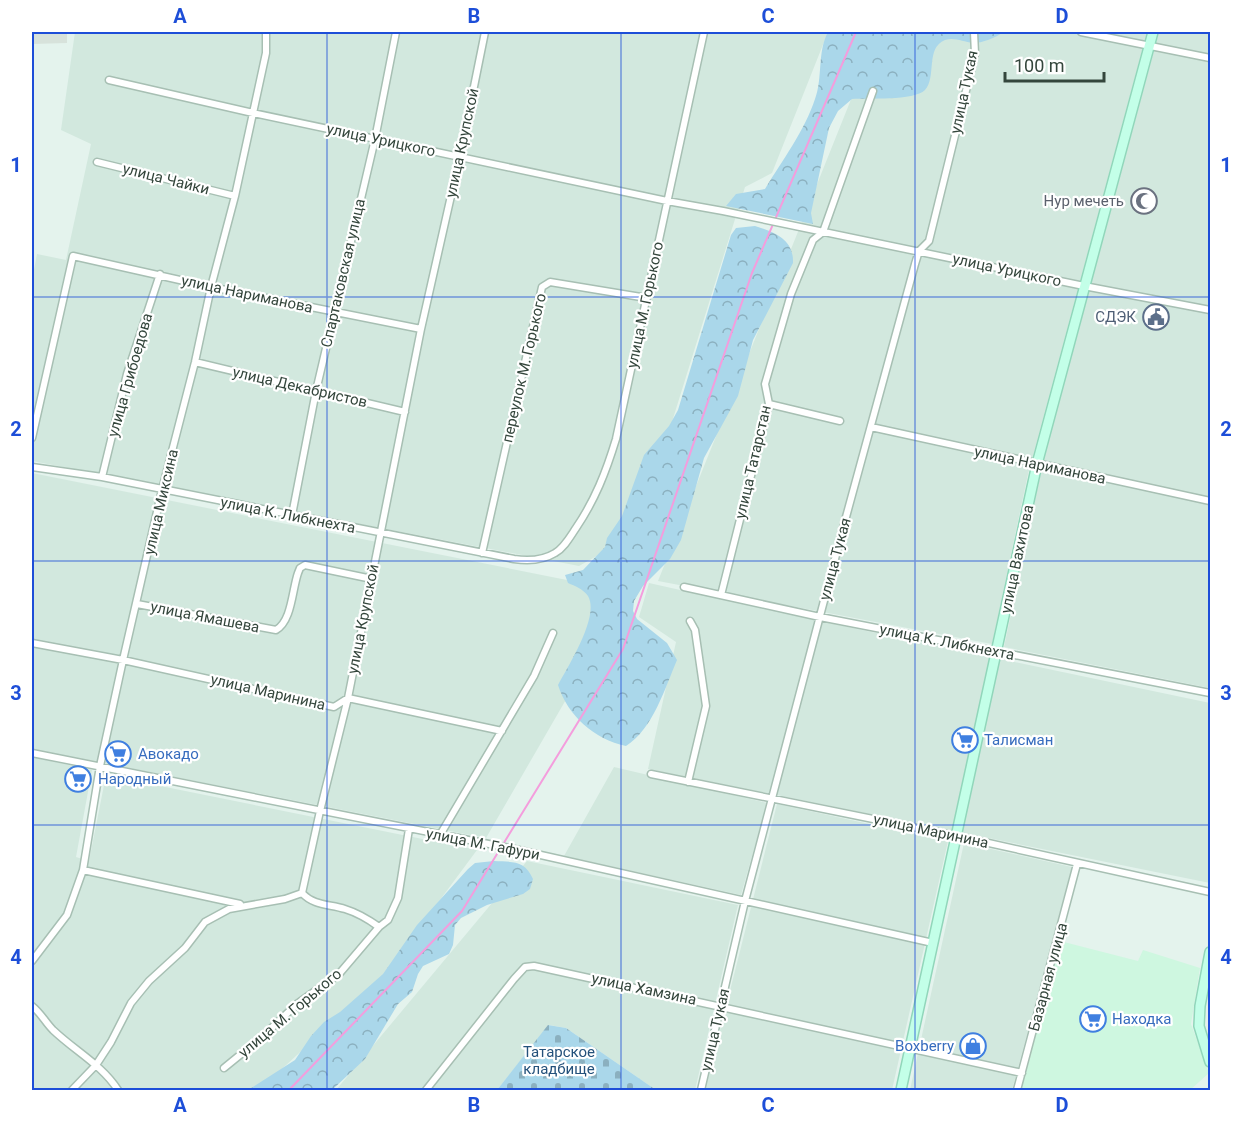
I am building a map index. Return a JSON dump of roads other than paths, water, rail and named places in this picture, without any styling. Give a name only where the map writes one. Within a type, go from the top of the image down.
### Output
[{"type":"street","name":"улица Миксина","points":[[32,961],[67,915],[83,870],[100,766],[123,660],[162,490],[195,362],[210,287],[235,196],[254,113],[266,53],[266,32]]},
{"type":"street","name":"Спартаковская улица","points":[[292,515],[333,312],[375,139],[396,32]]},
{"type":"street","name":"улица Крупской","points":[[302,893],[348,698],[421,329],[485,32]]},
{"type":"street","name":"улица М. Горького","points":[[544,558],[558,551],[570,538],[600,487],[616,439],[704,32]]},
{"type":"street","name":"улица Тукая","points":[[701,1090],[746,901],[870,427],[919,251],[929,241],[975,54],[974,32]]},
{"type":"street","points":[[1081,32],[1210,58]]},
{"type":"street","name":"улица Вахитова","points":[[901,1090],[1037,464],[1153,32]]},
{"type":"street","name":"улица Урицкого","points":[[109,80],[667,201],[1210,310]]},
{"type":"street","name":"улица Татарстан","points":[[721,596],[770,404],[765,384],[791,294],[813,240],[823,232],[873,91]]},
{"type":"street","name":"улица Чайки","points":[[97,162],[235,196]]},
{"type":"street","name":"улица Нариманова","points":[[32,438],[73,256],[210,287],[421,329]]},
{"type":"street","name":"улица Грибоедова","points":[[102,477],[127,374],[160,274]]},
{"type":"street","name":"переулок М. Горького","points":[[482,553],[542,287],[550,282],[646,298]]},
{"type":"street","name":"улица Декабристов","points":[[195,362],[405,411]]},
{"type":"street","points":[[770,404],[840,421]]},
{"type":"street","name":"улица Нариманова","points":[[870,427],[1210,501]]},
{"type":"street","name":"улица К. Либкнехта","points":[[32,467],[102,477],[525,561],[544,558]]},
{"type":"street","name":"улица Ямашева","points":[[137,604],[276,630],[285,620],[295,580],[300,568],[305,565],[372,579]]},
{"type":"street","name":"улица К. Либкнехта","points":[[684,587],[820,617],[1210,693]]},
{"type":"street","points":[[688,782],[706,706],[695,630],[690,621]]},
{"type":"street","points":[[440,835],[534,676],[553,633]]},
{"type":"street","name":"улица Маринина","points":[[32,643],[123,660],[334,707],[348,698],[502,731]]},
{"type":"street","name":"улица М. Гафури","points":[[32,753],[514,849],[933,944]]},
{"type":"street","name":"улица Маринина","points":[[651,774],[957,836],[1210,892]]},
{"type":"street","name":"улица М. Горького","points":[[224,1068],[297,1004],[339,974],[379,927],[388,920],[398,898],[409,829]]},
{"type":"street","name":"Базарная улица","points":[[1017,1090],[1057,947],[1077,864]]},
{"type":"street","points":[[83,870],[243,905]]},
{"type":"street","points":[[72,1090],[96,1065],[111,1042],[130,1003],[142,988],[185,948],[205,922],[229,909],[285,900],[302,893],[317,904],[352,912],[379,927]]},
{"type":"street","points":[[1210,952],[1200,1006],[1199,1026],[1210,1062]]},
{"type":"street","name":"улица Хамзина","points":[[426,1090],[525,967],[534,966],[1022,1072]]},
{"type":"street","points":[[32,1006],[52,1029],[96,1065],[118,1090]]},
{"type":"waterway","points":[[289,1090],[462,911],[623,649],[752,273],[856,32]]},
{"type":"place","name":"Нур мечеть","points":[[1144,201]]},
{"type":"place","name":"СДЭК","points":[[1156,317]]},
{"type":"place","name":"Талисман","points":[[965,740]]},
{"type":"place","name":"Авокадо","points":[[118,754]]},
{"type":"place","name":"Народный","points":[[78,779]]},
{"type":"place","name":"Находка","points":[[1093,1019]]},
{"type":"place","name":"Boxberry","points":[[973,1046]]},
{"type":"park label","name":"Татарское кладбище","points":[[559,1060]]}]
